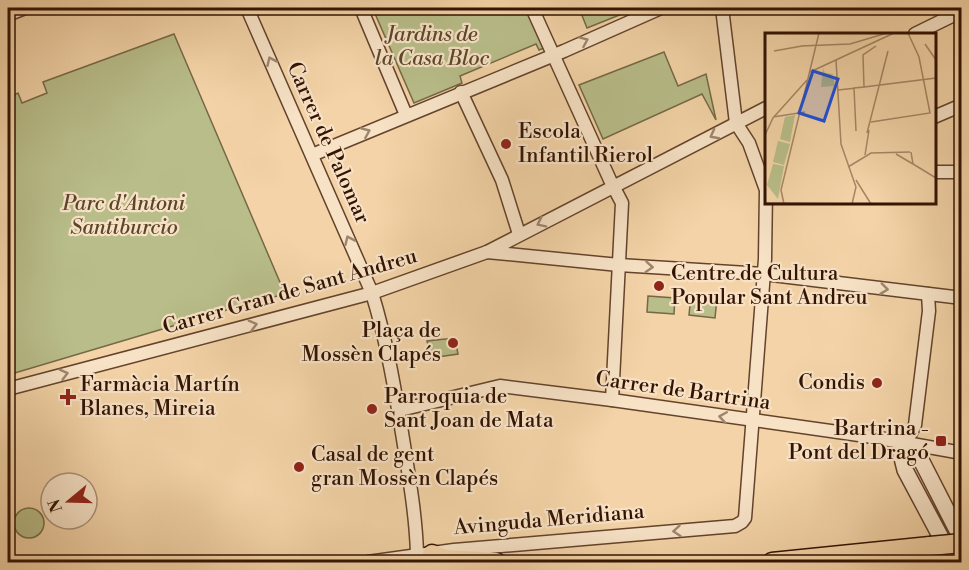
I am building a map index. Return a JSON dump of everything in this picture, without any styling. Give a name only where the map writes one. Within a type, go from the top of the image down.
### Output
[{"type":"main road","points":[[772,562],[962,542]]},
{"type":"main road","points":[[425,554],[446,559],[496,562]]},
{"type":"street","points":[[8,13],[21,8]]},
{"type":"street","name":"Carrer de Palomar","points":[[247,8],[372,293]]},
{"type":"street","points":[[362,8],[406,115]]},
{"type":"street","points":[[532,8],[622,203],[612,400]]},
{"type":"street","points":[[312,155],[661,8]]},
{"type":"street","points":[[722,8],[736,123],[748,143],[765,186]]},
{"type":"street","points":[[917,33],[962,11]]},
{"type":"street","points":[[461,92],[502,180],[519,234]]},
{"type":"street","points":[[936,116],[962,105]]},
{"type":"street","name":"Carrer Gran de Sant Andreu","points":[[8,389],[372,293],[487,252],[765,108]]},
{"type":"street","points":[[936,172],[962,172]]},
{"type":"street","points":[[753,421],[764,274],[766,204]]},
{"type":"street","points":[[487,252],[620,265],[764,274],[962,298]]},
{"type":"street","points":[[372,293],[385,336],[400,410],[415,520],[425,554]]},
{"type":"street","points":[[928,294],[929,311],[915,425],[901,453],[905,470],[954,562]]},
{"type":"street","name":"Carrer de Bartrina","points":[[400,410],[500,386],[612,400],[962,453]]},
{"type":"street","name":"Avinguda Meridiana","points":[[368,562],[454,550],[735,526],[745,518],[753,421]]},
{"type":"street","points":[[906,443],[920,458],[962,542]]},
{"type":"green space","name":"Jardins de la Casa Bloc","points":[[527,8],[544,48],[539,50],[536,44],[460,76],[462,83],[414,103],[373,9]]},
{"type":"green space","points":[[579,8],[637,8],[587,28]]},
{"type":"green space","name":"Parc d'Antoni Santiburcio","points":[[174,34],[285,294],[8,375],[8,98],[18,93],[22,103],[47,93],[43,82]]},
{"type":"green space","points":[[664,52],[678,86],[706,74],[716,120],[702,94],[603,139],[579,85]]},
{"type":"green space","points":[[691,295],[717,298],[715,318],[689,315]]},
{"type":"green space","points":[[648,296],[675,298],[674,314],[647,312]]},
{"type":"green space","points":[[455,338],[458,354],[431,358],[427,341]]},
{"type":"green space","points":[[29,508],[39,513],[40,531],[29,538],[23,536],[16,529],[14,523],[16,517],[23,510]]},
{"type":"place","name":"Escola Infantil Rierol","points":[[506,144]]},
{"type":"place","name":"Centre de Cultura Popular Sant Andreu","points":[[659,286]]},
{"type":"place","name":"Plaça de Mossèn Clapés","points":[[453,343]]},
{"type":"place","name":"Condis","points":[[877,383]]},
{"type":"place","name":"Farmàcia Martín Blanes, Mireia","points":[[68,397]]},
{"type":"place","name":"Parroquia de Sant Joan de Mata","points":[[372,409]]},
{"type":"place","name":"Bartrina - Pont del Dragó","points":[[941,441]]},
{"type":"place","name":"Casal de gent gran Mossèn Clapés","points":[[299,467]]}]
